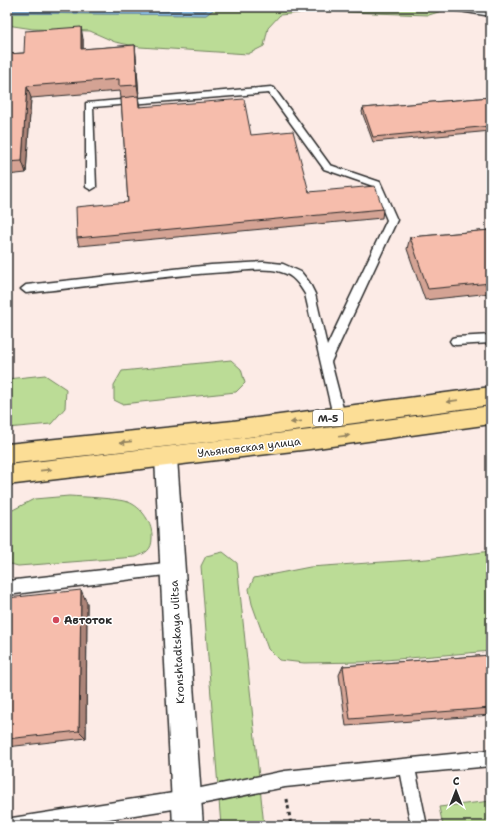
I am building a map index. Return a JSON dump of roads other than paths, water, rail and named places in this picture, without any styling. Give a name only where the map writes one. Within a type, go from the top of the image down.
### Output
[{"type":"highway","name":"Ульяновская улица","points":[[7,475],[339,416],[491,396]]},
{"type":"highway","name":"Ульяновская улица","points":[[7,454],[165,448],[403,428],[491,415]]},
{"type":"street","name":"Kronshtadtskaya ulitsa","points":[[165,448],[188,826]]},
{"type":"lane","points":[[447,7],[491,14]]},
{"type":"lane","points":[[91,187],[89,105],[271,90],[327,167],[377,184],[392,220],[325,362]]},
{"type":"lane","points":[[26,289],[211,269],[264,266],[283,268],[298,275],[304,282],[310,294],[339,416]]},
{"type":"lane","points":[[456,341],[491,339]]},
{"type":"lane","points":[[7,588],[173,568]]},
{"type":"lane","points":[[12,826],[186,799],[285,779],[491,758]]},
{"type":"lane","points":[[407,766],[419,826]]},
{"type":"water","points":[[7,7],[217,7],[206,15],[7,13]]},
{"type":"place","name":"Автоток","points":[[56,620]]}]
